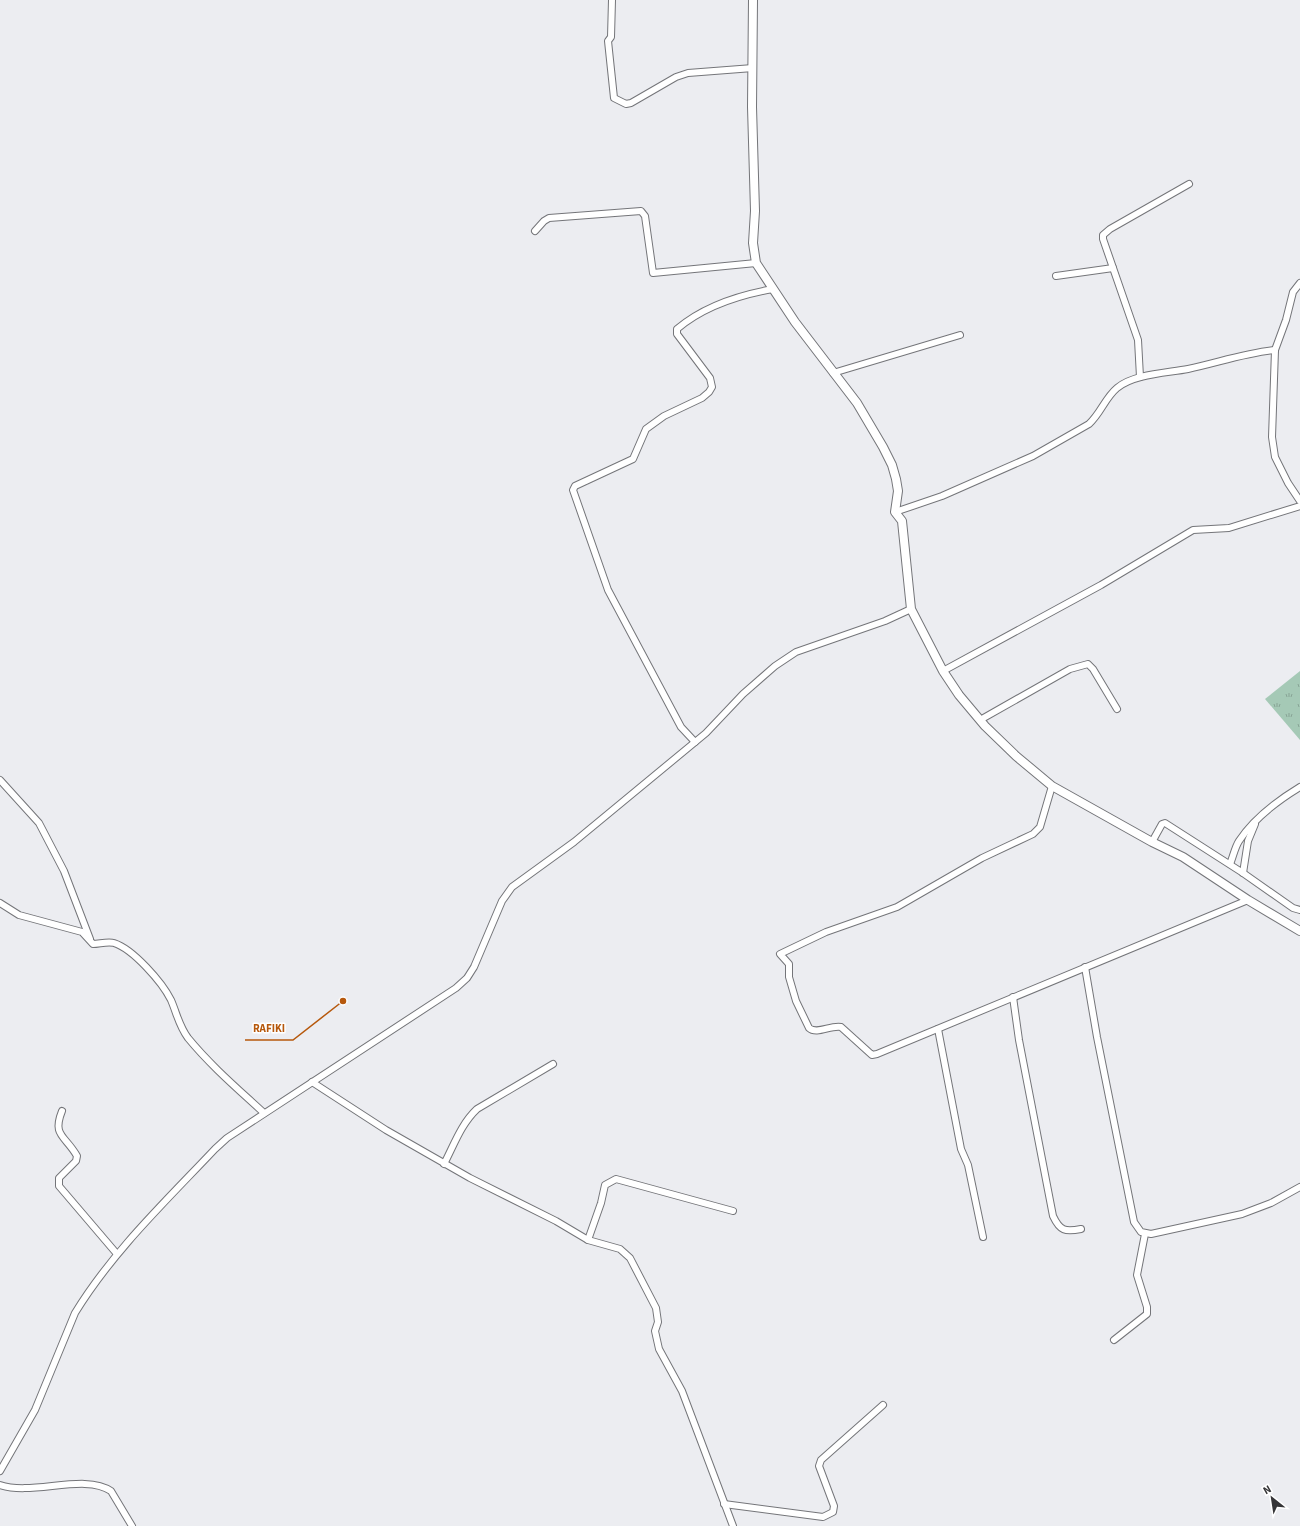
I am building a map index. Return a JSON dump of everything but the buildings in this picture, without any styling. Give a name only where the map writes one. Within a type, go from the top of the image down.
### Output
[{"type":"street","points":[[612,0],[611,37],[608,41],[614,98],[626,104],[631,103],[676,77],[688,73],[754,68]]},
{"type":"street","points":[[753,0],[754,68],[752,107],[755,211],[753,243],[756,264],[857,403],[892,465],[898,491],[896,512],[902,520],[912,609],[943,671],[959,695],[980,720],[1016,756],[1052,786],[1152,842],[1183,857],[1248,900],[1300,931]]},
{"type":"street","points":[[1140,377],[1138,340],[1103,239],[1106,232],[1188,184]]},
{"type":"street","points":[[535,231],[544,221],[549,218],[636,210],[644,212],[653,273],[756,264]]},
{"type":"street","points":[[1056,276],[1113,268]]},
{"type":"street","points":[[1300,283],[1292,292],[1286,320],[1275,350],[1272,438],[1275,457],[1288,483],[1300,501]]},
{"type":"street","points":[[695,742],[681,727],[608,590],[573,490],[575,486],[633,458],[646,428],[692,401],[702,398],[709,392],[712,387],[710,378],[677,334],[677,329],[690,319],[731,298],[773,289]]},
{"type":"street","points":[[834,373],[960,335]]},
{"type":"street","points":[[896,512],[942,496],[1033,456],[1089,424],[1096,417],[1105,401],[1117,387],[1140,377],[1275,350]]},
{"type":"street","points":[[943,671],[1102,585],[1192,530],[1228,528],[1300,506]]},
{"type":"street","points":[[0,1471],[35,1410],[75,1313],[116,1254],[215,1149],[227,1138],[461,983],[474,967],[502,901],[512,887],[574,842],[695,742],[770,670],[796,652],[885,621],[912,609]]},
{"type":"street","points":[[980,720],[1070,669],[1088,664],[1093,669],[1117,710]]},
{"type":"street","points":[[0,780],[39,823],[64,871],[93,944]]},
{"type":"street","points":[[1052,786],[1040,827],[1033,834],[982,858],[897,906],[826,932],[780,954],[789,964],[789,977],[796,1001],[809,1028],[812,1030],[835,1026],[841,1027],[872,1055],[884,1052],[1248,900]]},
{"type":"street","points":[[1230,864],[1238,842],[1257,819],[1279,800],[1300,787]]},
{"type":"street","points":[[1243,873],[1248,841],[1257,819]]},
{"type":"street","points":[[1152,842],[1162,824],[1165,823],[1230,864],[1293,908],[1300,910]]},
{"type":"street","points":[[0,903],[19,915],[82,932],[93,944]]},
{"type":"street","points":[[93,944],[113,942],[127,949],[164,988],[181,1028],[189,1039],[225,1079],[264,1114]]},
{"type":"street","points":[[1085,967],[1097,1037],[1134,1222],[1141,1232],[1145,1234],[1242,1214],[1271,1203],[1300,1187]]},
{"type":"street","points":[[1013,997],[1019,1040],[1053,1216],[1057,1226],[1062,1229],[1070,1231],[1081,1229]]},
{"type":"street","points":[[938,1029],[961,1148],[968,1165],[984,1237]]},
{"type":"street","points":[[444,1164],[461,1128],[473,1113],[553,1064]]},
{"type":"street","points":[[312,1082],[386,1130],[444,1164],[556,1221],[588,1240],[620,1249],[630,1258],[656,1308],[658,1322],[655,1331],[659,1349],[682,1391],[715,1474],[724,1504],[733,1526]]},
{"type":"street","points":[[62,1111],[57,1124],[58,1130],[77,1156],[76,1161],[59,1178],[59,1186],[116,1254]]},
{"type":"street","points":[[588,1240],[601,1203],[605,1185],[616,1179],[733,1211]]},
{"type":"street","points":[[1114,1340],[1147,1314],[1147,1307],[1137,1275],[1145,1234]]},
{"type":"street","points":[[724,1504],[823,1517],[830,1515],[833,1512],[834,1506],[819,1466],[821,1460],[884,1405]]},
{"type":"street","points":[[0,1485],[19,1489],[75,1485],[106,1488],[112,1491],[132,1526]]},
{"type":"green space","points":[[1300,671],[1300,740],[1265,699]]},
{"type":"place","name":"RAFIKI","points":[[343,1001]]}]
